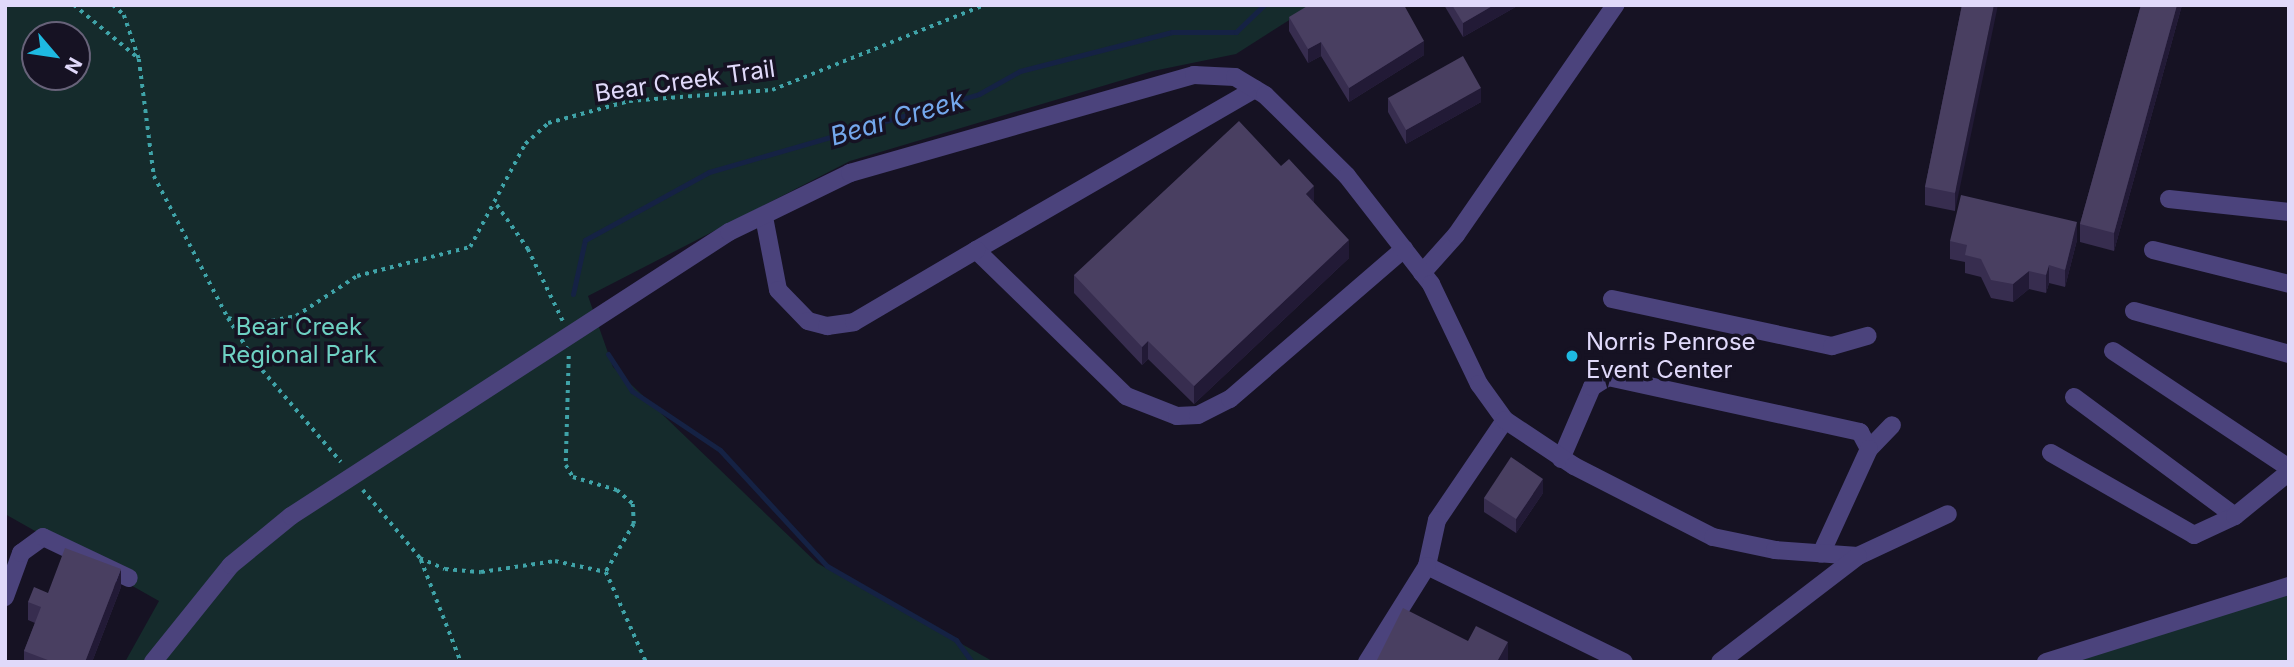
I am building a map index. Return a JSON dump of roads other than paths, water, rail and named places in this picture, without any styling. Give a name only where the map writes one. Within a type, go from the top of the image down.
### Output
[{"type":"street","points":[[1422,273],[1456,235],[1615,5]]},
{"type":"street","points":[[153,662],[231,565],[352,475],[729,232],[850,173],[1169,77],[1221,75],[1255,89],[1347,176],[1422,273],[1479,384],[1505,420],[1561,459],[1713,537],[1821,554],[1858,556]]},
{"type":"street","points":[[764,217],[778,290],[807,320],[827,326],[854,321],[1255,89]]},
{"type":"street","points":[[2169,199],[2289,212]]},
{"type":"street","points":[[976,250],[1126,396],[1177,416],[1198,415],[1230,399],[1404,249]]},
{"type":"street","points":[[2153,250],[2289,284]]},
{"type":"street","points":[[1612,299],[1832,346],[1868,336]]},
{"type":"street","points":[[2134,312],[2289,354]]},
{"type":"street","points":[[2051,453],[2194,535],[2235,516],[2289,470],[2113,351]]},
{"type":"street","points":[[1561,459],[1592,387],[1608,377],[1860,432],[1869,449]]},
{"type":"street","points":[[2074,397],[2235,516]]},
{"type":"street","points":[[1367,662],[1427,566],[1437,520],[1505,420]]},
{"type":"street","points":[[1821,554],[1869,449],[1892,425]]},
{"type":"street","points":[[1720,662],[1858,556],[1948,513]]},
{"type":"street","points":[[5,597],[21,553],[43,537],[129,578]]},
{"type":"street","points":[[1427,566],[1624,662]]},
{"type":"street","points":[[2046,662],[2289,586]]},
{"type":"waterway","name":"Bear Creek","points":[[573,294],[585,240],[709,172],[979,94],[1020,71],[1172,32],[1236,32],[1264,5]]},
{"type":"waterway","name":"Bear Creek","points":[[608,354],[632,391],[720,450],[827,566],[956,640],[972,662]]},
{"type":"place","name":"Norris Penrose Event Center","points":[[1572,356]]},
{"type":"park label","name":"Bear Creek Regional Park","points":[[299,341]]}]
